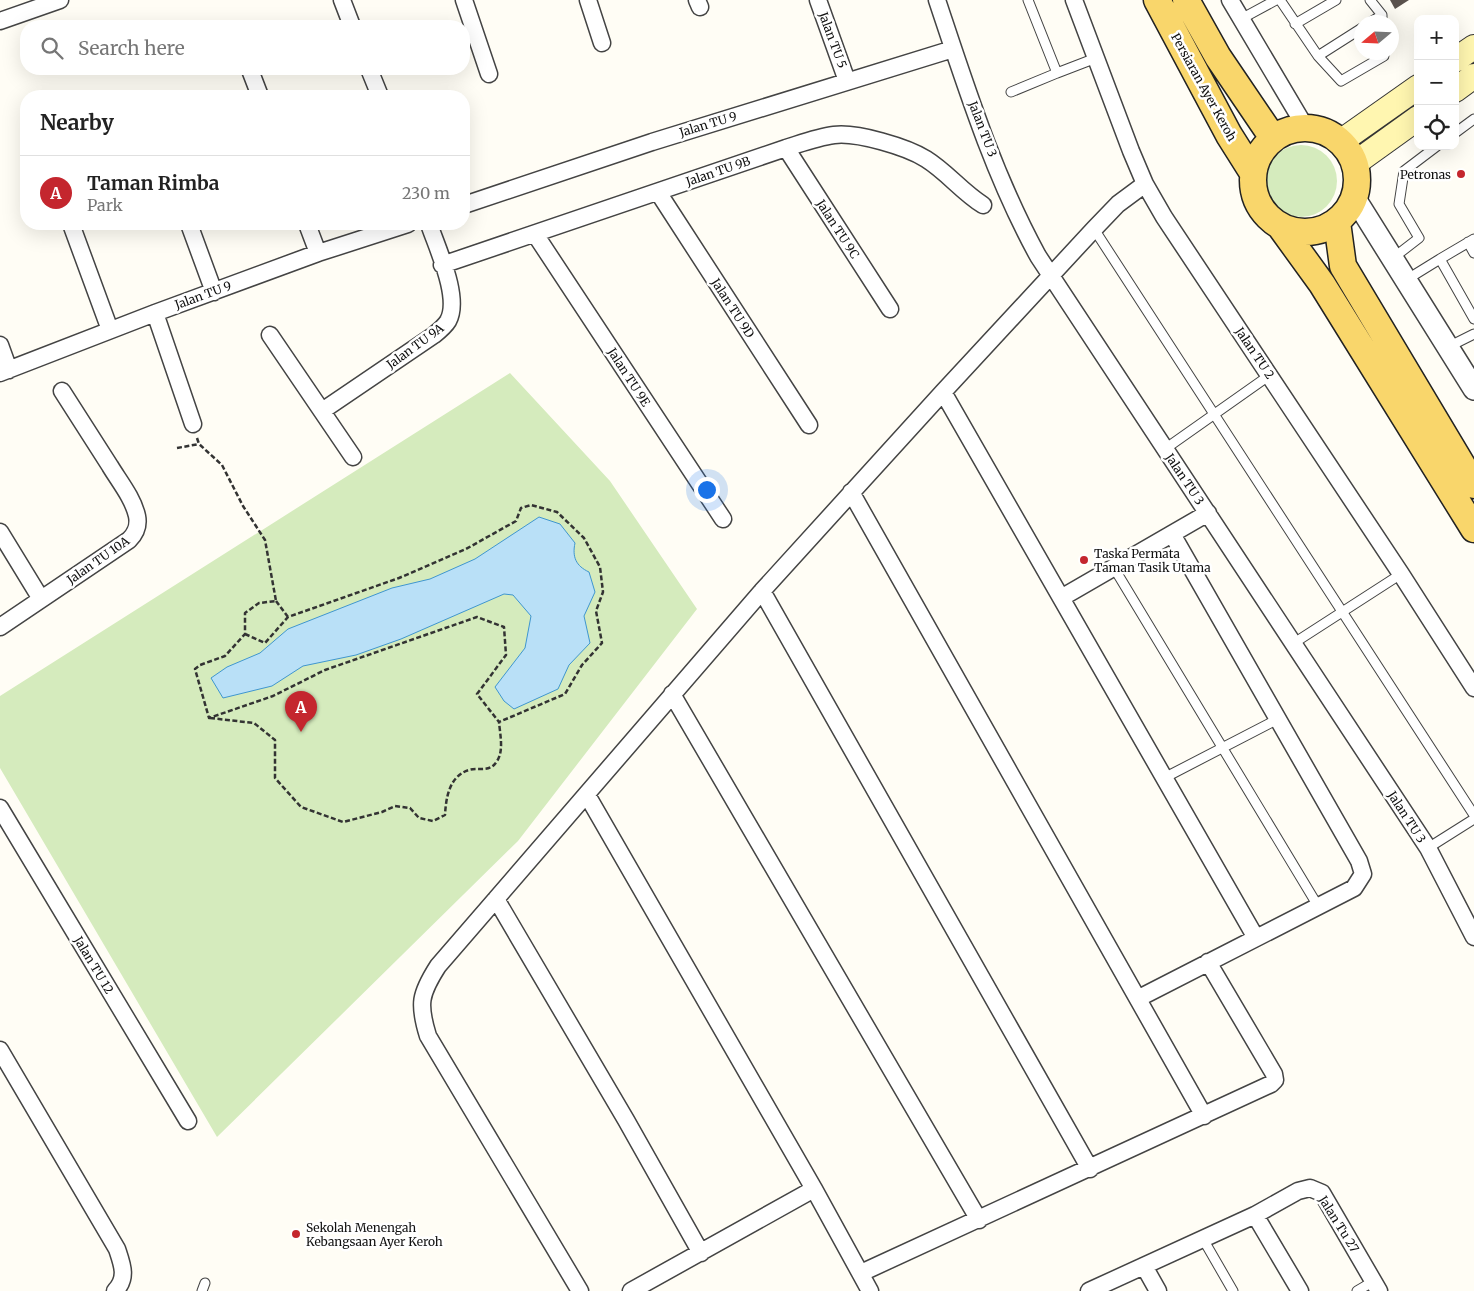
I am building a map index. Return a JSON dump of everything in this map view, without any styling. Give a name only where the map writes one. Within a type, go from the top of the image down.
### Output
[{"type":"main road","name":"Persiaran Ayer Keroh","points":[[1156,0],[1253,173]]},
{"type":"main road","points":[[1186,0],[1218,57],[1273,138]]},
{"type":"main road","points":[[1459,57],[1474,47]]},
{"type":"main road","points":[[1459,87],[1474,76]]},
{"type":"main road","points":[[1340,142],[1414,90]]},
{"type":"main road","points":[[1354,164],[1414,121]]},
{"type":"main road","points":[[1306,128],[1319,130],[1340,142],[1349,152],[1354,164],[1357,180],[1354,197],[1347,211],[1337,222],[1324,229],[1294,232],[1280,226],[1267,217],[1258,204],[1253,189],[1253,173],[1257,160],[1273,138],[1289,130],[1306,128]]},
{"type":"main road","points":[[1337,222],[1343,266],[1474,485]]},
{"type":"main road","points":[[1280,226],[1322,284],[1474,529]]},
{"type":"street","points":[[0,21],[60,0]]},
{"type":"street","points":[[342,0],[350,20]]},
{"type":"street","points":[[464,0],[489,74]]},
{"type":"street","points":[[588,0],[602,43]]},
{"type":"street","name":"Jalan TU 5","points":[[818,0],[847,81]]},
{"type":"street","name":"Jalan TU 3","points":[[937,0],[985,137],[1011,201],[1024,230],[1050,276],[1428,848],[1474,937]]},
{"type":"street","name":"Jalan TU 2","points":[[1074,0],[1145,184],[1164,217],[1401,574],[1474,688]]},
{"type":"street","points":[[1230,0],[1306,128]]},
{"type":"street","name":"Jalan TU 9","points":[[470,203],[652,142],[953,49]]},
{"type":"street","points":[[252,75],[258,90]]},
{"type":"street","points":[[371,75],[378,90]]},
{"type":"street","name":"Jalan TU 9B","points":[[442,265],[786,148],[836,134],[857,135],[896,146],[925,158],[983,205]]},
{"type":"street","name":"Jalan TU 9C","points":[[786,148],[890,309]]},
{"type":"street","points":[[580,1291],[428,1036],[422,1017],[422,999],[428,982],[438,966],[762,591],[1094,229],[1118,204],[1145,184]]},
{"type":"street","name":"Jalan TU 9D","points":[[658,192],[809,425]]},
{"type":"street","points":[[1354,197],[1474,389]]},
{"type":"street","points":[[73,230],[110,330]]},
{"type":"street","points":[[191,230],[214,292]]},
{"type":"street","points":[[309,230],[318,253]]},
{"type":"street","name":"Jalan TU 9","points":[[5,371],[318,253],[389,230]]},
{"type":"street","name":"Jalan TU 9A","points":[[322,411],[434,335],[448,322],[452,307],[450,290],[431,230]]},
{"type":"street","name":"Jalan TU 9E","points":[[535,234],[723,519]]},
{"type":"street","points":[[156,313],[194,424]]},
{"type":"street","points":[[270,335],[353,457]]},
{"type":"street","points":[[0,345],[5,371]]},
{"type":"street","name":"Jalan TU 10A","points":[[0,628],[129,540],[135,534],[138,526],[133,505],[121,483],[62,391]]},
{"type":"street","points":[[943,392],[1256,938]]},
{"type":"street","points":[[851,492],[1204,1116]]},
{"type":"street","points":[[1061,598],[1208,513]]},
{"type":"street","points":[[0,532],[41,599]]},
{"type":"street","points":[[1138,998],[1354,888],[1363,874],[1359,861],[1172,534]]},
{"type":"street","points":[[762,591],[1090,1169]]},
{"type":"street","points":[[672,694],[979,1220]]},
{"type":"street","points":[[587,795],[814,1189],[870,1291]]},
{"type":"street","name":"Jalan TU 12","points":[[0,808],[188,1121]]},
{"type":"street","points":[[496,899],[626,1120],[701,1253]]},
{"type":"street","points":[[861,1273],[1271,1084],[1275,1080],[1274,1074],[1208,962]]},
{"type":"street","points":[[0,1050],[117,1249],[123,1266],[122,1284],[115,1291]]},
{"type":"street","name":"Jalan Tu 27","points":[[1089,1291],[1310,1188],[1322,1193],[1376,1286]]},
{"type":"street","points":[[631,1291],[814,1189]]},
{"type":"street","points":[[1255,1215],[1300,1291]]},
{"type":"street","points":[[1144,1266],[1158,1291]]},
{"type":"lane","points":[[1028,0],[1057,73]]},
{"type":"lane","points":[[1241,19],[1276,0]]},
{"type":"lane","points":[[1280,0],[1318,56],[1342,81],[1377,60]]},
{"type":"lane","points":[[1295,24],[1336,0]]},
{"type":"lane","points":[[1370,0],[1379,15]]},
{"type":"lane","points":[[1318,56],[1354,33]]},
{"type":"lane","points":[[1012,92],[1096,58]]},
{"type":"lane","points":[[1459,130],[1474,119]]},
{"type":"lane","points":[[1392,258],[1419,238],[1399,204],[1404,171],[1432,150]]},
{"type":"lane","points":[[1094,229],[1474,817],[1428,848]]},
{"type":"lane","points":[[1406,280],[1471,240],[1474,252]]},
{"type":"lane","points":[[1440,259],[1474,319]]},
{"type":"lane","points":[[1448,347],[1474,334]]},
{"type":"lane","points":[[1165,449],[1270,375]]},
{"type":"lane","points":[[1114,568],[1318,906]]},
{"type":"lane","points":[[1294,643],[1401,574]]},
{"type":"lane","points":[[1164,778],[1278,719]]},
{"type":"lane","points":[[1203,1238],[1233,1291]]},
{"type":"lane","points":[[1357,1291],[1376,1286]]},
{"type":"path","points":[[194,424],[199,444],[222,465],[242,506],[265,540],[276,601],[288,617]]},
{"type":"path","points":[[177,448],[199,444]]},
{"type":"path","points":[[245,634],[265,643],[288,617],[399,578],[466,549],[516,521],[521,508],[531,505],[557,512],[584,538],[600,568],[603,592],[596,611],[602,643],[582,665],[565,694],[499,722]]},
{"type":"path","points":[[209,718],[195,669],[200,665],[225,656],[245,634],[245,613],[259,603],[276,601]]},
{"type":"path","points":[[477,618],[504,627],[506,656],[477,694],[499,722],[501,745],[497,762],[487,770],[469,770],[455,778],[447,794],[444,815],[433,821],[419,818],[410,808],[395,806],[382,812],[343,822],[301,807],[275,778],[275,740],[254,724],[209,718],[273,696],[325,670],[477,618]]},
{"type":"green space","points":[[1308,145],[1327,155],[1335,167],[1337,181],[1335,195],[1327,207],[1315,215],[1294,217],[1275,207],[1267,195],[1265,174],[1275,155],[1287,147]]},
{"type":"green space","points":[[510,373],[610,481],[697,609],[518,841],[217,1137],[0,768],[0,696]]},
{"type":"water","points":[[539,517],[560,524],[575,543],[574,553],[576,560],[581,567],[589,572],[595,592],[584,616],[590,643],[569,665],[558,689],[514,709],[504,701],[495,687],[525,648],[531,616],[513,595],[504,594],[401,639],[356,655],[303,666],[272,686],[223,698],[211,678],[227,667],[260,653],[288,629],[392,588],[430,579],[475,559]]},
{"type":"building","points":[[1390,0],[1409,0],[1395,9]]},
{"type":"place","name":"Petronas","points":[[1461,174]]},
{"type":"place","name":"Taska Permata Taman Tasik Utama","points":[[1084,560]]},
{"type":"place","name":"Taman Rimba","points":[[301,732]]},
{"type":"place","name":"Sekolah Menengah Kebangsaan Ayer Keroh","points":[[296,1234]]}]
